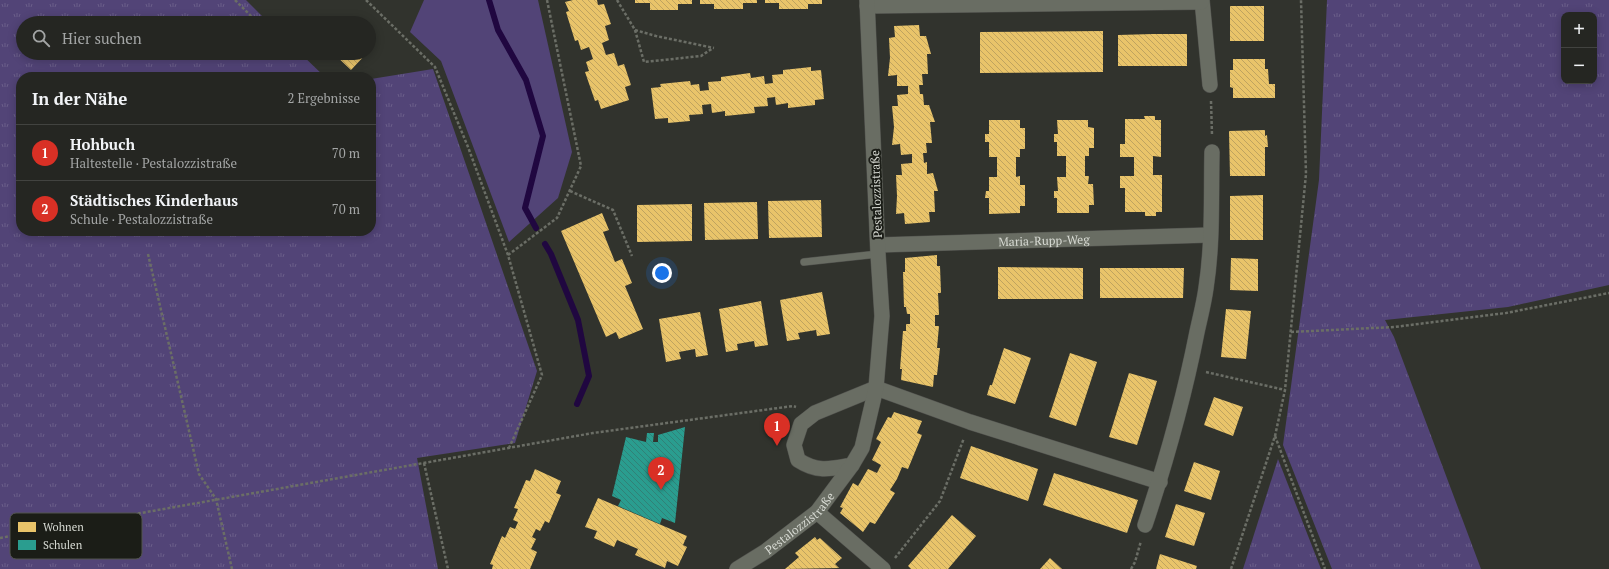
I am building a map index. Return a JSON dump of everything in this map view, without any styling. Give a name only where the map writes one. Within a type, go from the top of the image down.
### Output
[{"type":"street","points":[[867,3],[1202,1],[1210,85]]},
{"type":"street","name":"Pestalozzistraße","points":[[737,569],[766,551],[818,512],[852,466],[862,448],[876,388],[882,316],[867,3]]},
{"type":"street","points":[[1145,525],[1160,482],[1190,368],[1206,288],[1210,235],[1212,152]]},
{"type":"street","name":"Maria-Rupp-Weg","points":[[878,249],[1210,235]]},
{"type":"street","points":[[876,388],[970,422],[1160,482]]},
{"type":"street","name":"Pestalozzistraße","points":[[852,466],[829,470],[809,467],[798,460],[794,445],[801,424],[815,414],[876,388]]},
{"type":"street","points":[[818,512],[887,566]]},
{"type":"lane","points":[[804,262],[878,249]]},
{"type":"path","points":[[235,0],[251,16]]},
{"type":"path","points":[[366,0],[435,67],[468,148],[508,255],[542,375],[508,448]]},
{"type":"path","points":[[508,255],[557,218],[581,166],[547,0]]},
{"type":"path","points":[[617,0],[635,30],[644,62],[701,56],[714,48],[635,30]]},
{"type":"path","points":[[1231,569],[1275,436],[1285,390],[1306,174],[1301,0]]},
{"type":"path","points":[[1210,85],[1212,152]]},
{"type":"path","points":[[570,191],[613,210],[632,256]]},
{"type":"path","points":[[148,254],[199,474],[216,499],[232,569]]},
{"type":"path","points":[[1291,332],[1394,327],[1506,313],[1609,293]]},
{"type":"path","points":[[1190,368],[1285,390]]},
{"type":"path","points":[[138,513],[593,432],[793,406],[815,414]]},
{"type":"path","points":[[887,566],[940,502],[970,422]]},
{"type":"path","points":[[1275,436],[1325,569]]},
{"type":"path","points":[[424,463],[448,569]]},
{"type":"path","points":[[1131,569],[1135,562],[1145,525]]},
{"type":"path","points":[[0,538],[10,536]]},
{"type":"green space","points":[[0,0],[246,0],[262,16],[16,16],[16,60],[307,60],[320,72],[16,72],[16,236],[376,236],[376,78],[433,69],[537,371],[515,443],[417,458],[438,569],[0,569]]},
{"type":"green space","points":[[424,0],[538,0],[572,152],[558,198],[509,242],[441,61],[410,32]]},
{"type":"green space","points":[[1327,0],[1609,0],[1609,285],[1508,307],[1385,320],[1394,337],[1481,569],[1332,569],[1283,445],[1319,180]]},
{"type":"green space","points":[[1278,459],[1321,569],[1243,569]]},
{"type":"building: Wohnen","points":[[573,0],[597,0],[598,5],[604,4],[611,24],[605,26],[609,40],[602,43],[606,55],[614,53],[618,66],[624,64],[631,85],[625,87],[629,100],[601,109],[598,100],[595,101],[585,72],[589,71],[586,62],[593,59],[589,47],[581,50],[578,40],[575,41],[566,12],[569,11],[565,2]]},
{"type":"building: Wohnen","points":[[635,0],[692,0],[692,4],[678,4],[678,10],[650,10],[650,3],[635,3]]},
{"type":"building: Wohnen","points":[[700,0],[757,0],[757,3],[743,3],[743,9],[714,9],[714,4],[700,4]]},
{"type":"building: Wohnen","points":[[765,0],[822,0],[822,4],[808,4],[808,9],[779,9],[779,3],[765,3]]},
{"type":"building: Wohnen","points":[[1230,6],[1264,6],[1264,41],[1230,41]]},
{"type":"building: Wohnen","points":[[919,25],[920,36],[926,36],[931,54],[927,54],[928,74],[922,74],[923,85],[919,85],[920,94],[923,94],[924,105],[929,105],[935,122],[930,122],[932,143],[926,143],[927,153],[923,153],[924,163],[927,162],[927,174],[933,173],[938,191],[934,191],[935,212],[929,212],[930,222],[905,224],[904,213],[896,214],[896,175],[902,175],[901,164],[912,163],[912,154],[901,155],[900,144],[892,145],[894,127],[892,106],[898,106],[897,95],[908,94],[908,86],[897,86],[897,75],[888,76],[890,58],[889,38],[895,37],[894,26]]},
{"type":"building: Wohnen","points":[[1103,31],[1103,72],[980,73],[980,32]]},
{"type":"building: Wohnen","points":[[1187,34],[1187,66],[1118,66],[1118,35]]},
{"type":"building: Wohnen","points":[[1233,59],[1265,59],[1265,69],[1268,69],[1269,84],[1275,84],[1275,98],[1233,98],[1233,88],[1230,87],[1230,70],[1233,70]]},
{"type":"building: Wohnen","points":[[340,60],[360,60],[351,70]]},
{"type":"building: Wohnen","points":[[811,67],[811,71],[821,70],[824,99],[815,100],[815,105],[788,108],[788,103],[776,105],[775,97],[767,98],[768,106],[754,107],[755,113],[725,116],[725,111],[712,113],[711,104],[702,105],[703,114],[689,115],[690,121],[668,123],[668,118],[655,119],[651,88],[661,87],[660,84],[690,81],[691,85],[699,84],[700,91],[709,90],[708,82],[721,81],[721,77],[750,73],[751,78],[764,76],[765,84],[773,83],[772,75],[783,74],[783,70]]},
{"type":"building: Wohnen","points":[[1144,116],[1155,116],[1155,120],[1161,120],[1161,157],[1153,156],[1153,175],[1162,175],[1162,212],[1156,212],[1156,216],[1145,216],[1145,212],[1125,212],[1125,188],[1120,188],[1120,176],[1134,176],[1134,157],[1120,157],[1120,144],[1125,144],[1125,119],[1145,119]]},
{"type":"building: Wohnen","points":[[989,120],[1020,120],[1020,128],[1025,128],[1025,149],[1020,149],[1020,157],[1016,157],[1016,177],[1020,176],[1020,185],[1025,185],[1025,206],[1020,206],[1020,213],[989,214],[989,198],[985,198],[986,191],[989,191],[989,177],[997,177],[997,157],[989,157],[989,142],[985,142],[985,134],[989,134]]},
{"type":"building: Wohnen","points":[[1057,120],[1088,120],[1088,127],[1094,128],[1094,148],[1089,148],[1089,156],[1085,156],[1085,176],[1089,176],[1088,184],[1093,184],[1094,205],[1089,205],[1089,213],[1057,213],[1057,198],[1054,198],[1054,191],[1058,191],[1057,177],[1066,177],[1066,156],[1057,156],[1057,142],[1054,142],[1054,134],[1058,134]]},
{"type":"building: Wohnen","points":[[1265,130],[1268,147],[1265,147],[1265,176],[1230,176],[1229,131]]},
{"type":"building: Wohnen","points":[[1263,195],[1263,240],[1230,240],[1230,196]]},
{"type":"building: Wohnen","points":[[821,200],[822,237],[769,238],[768,201]]},
{"type":"building: Wohnen","points":[[757,202],[758,239],[705,240],[704,203]]},
{"type":"building: Wohnen","points":[[692,204],[692,241],[637,242],[637,205]]},
{"type":"building: Wohnen","points":[[602,213],[609,230],[603,232],[615,262],[622,259],[632,283],[625,286],[643,329],[619,339],[616,332],[606,337],[561,231]]},
{"type":"building: Wohnen","points":[[937,255],[937,266],[940,266],[941,293],[938,293],[939,315],[935,315],[935,326],[939,326],[937,348],[940,348],[937,375],[934,375],[933,387],[901,380],[902,369],[900,369],[903,331],[906,331],[906,324],[910,324],[910,314],[907,314],[906,307],[904,307],[903,272],[905,272],[905,258]]},
{"type":"building: Wohnen","points":[[1231,258],[1258,259],[1258,291],[1230,290]]},
{"type":"building: Wohnen","points":[[998,267],[1083,268],[1083,299],[998,299]]},
{"type":"building: Wohnen","points":[[1100,268],[1184,268],[1183,298],[1100,298]]},
{"type":"building: Wohnen","points":[[822,292],[830,334],[817,336],[816,330],[798,333],[800,339],[787,341],[780,300]]},
{"type":"building: Wohnen","points":[[761,301],[768,345],[755,347],[754,341],[737,344],[738,350],[726,352],[719,309]]},
{"type":"building: Wohnen","points":[[1226,309],[1251,311],[1246,359],[1221,357]]},
{"type":"building: Wohnen","points":[[700,312],[708,355],[696,357],[695,349],[679,352],[681,359],[666,362],[659,319]]},
{"type":"building: Wohnen","points":[[1004,348],[1031,358],[1015,404],[987,395],[990,385],[992,385]]},
{"type":"building: Wohnen","points":[[1070,353],[1097,362],[1076,426],[1049,417]]},
{"type":"building: Wohnen","points":[[1129,373],[1157,381],[1137,445],[1109,437]]},
{"type":"building: Wohnen","points":[[1214,397],[1243,407],[1233,436],[1204,425]]},
{"type":"building: Wohnen","points":[[894,412],[922,421],[917,433],[922,435],[908,469],[902,467],[890,490],[895,493],[875,524],[870,522],[863,532],[840,513],[843,508],[840,507],[853,483],[858,486],[868,469],[877,473],[881,465],[872,460],[881,442],[876,439],[888,417],[891,418]]},
{"type":"building: Wohnen","points":[[971,446],[1038,469],[1028,501],[960,478]]},
{"type":"building: Wohnen","points":[[1194,462],[1220,471],[1211,500],[1184,491]]},
{"type":"building: Wohnen","points":[[535,469],[561,481],[556,493],[561,495],[549,523],[545,521],[540,531],[536,529],[532,537],[536,539],[531,549],[537,552],[530,569],[492,569],[493,565],[490,564],[502,536],[505,538],[510,527],[515,529],[518,522],[513,520],[518,509],[514,508],[526,480],[530,481]]},
{"type":"building: Wohnen","points":[[1054,473],[1138,500],[1127,533],[1043,505]]},
{"type":"building: Wohnen","points":[[598,498],[687,536],[683,545],[687,547],[678,566],[667,561],[665,568],[635,555],[638,549],[617,540],[614,547],[594,538],[597,531],[585,527]]},
{"type":"building: Wohnen","points":[[1176,504],[1205,513],[1194,546],[1165,537]]},
{"type":"building: Wohnen","points":[[952,515],[976,536],[948,569],[911,569],[908,566]]},
{"type":"building: Wohnen","points":[[815,537],[817,540],[820,538],[842,558],[835,564],[839,568],[785,569],[799,557],[795,553]]},
{"type":"building: Wohnen","points":[[1160,554],[1197,566],[1196,569],[1156,569]]},
{"type":"building: Wohnen","points":[[1050,558],[1062,569],[1040,569]]},
{"type":"building: Schulen","points":[[685,427],[675,523],[662,518],[660,524],[618,506],[621,500],[612,496],[626,437],[646,442],[647,433],[654,433],[653,442],[658,442],[658,435]]},
{"type":"waterway","points":[[489,0],[498,30],[526,80],[543,136],[525,208],[536,228]]},
{"type":"waterway","points":[[545,244],[551,254],[578,320],[589,376],[577,404]]},
{"type":"place","name":"Hohbuch","points":[[777,446]]},
{"type":"place","name":"Städtisches Kinderhaus","points":[[661,490]]}]
